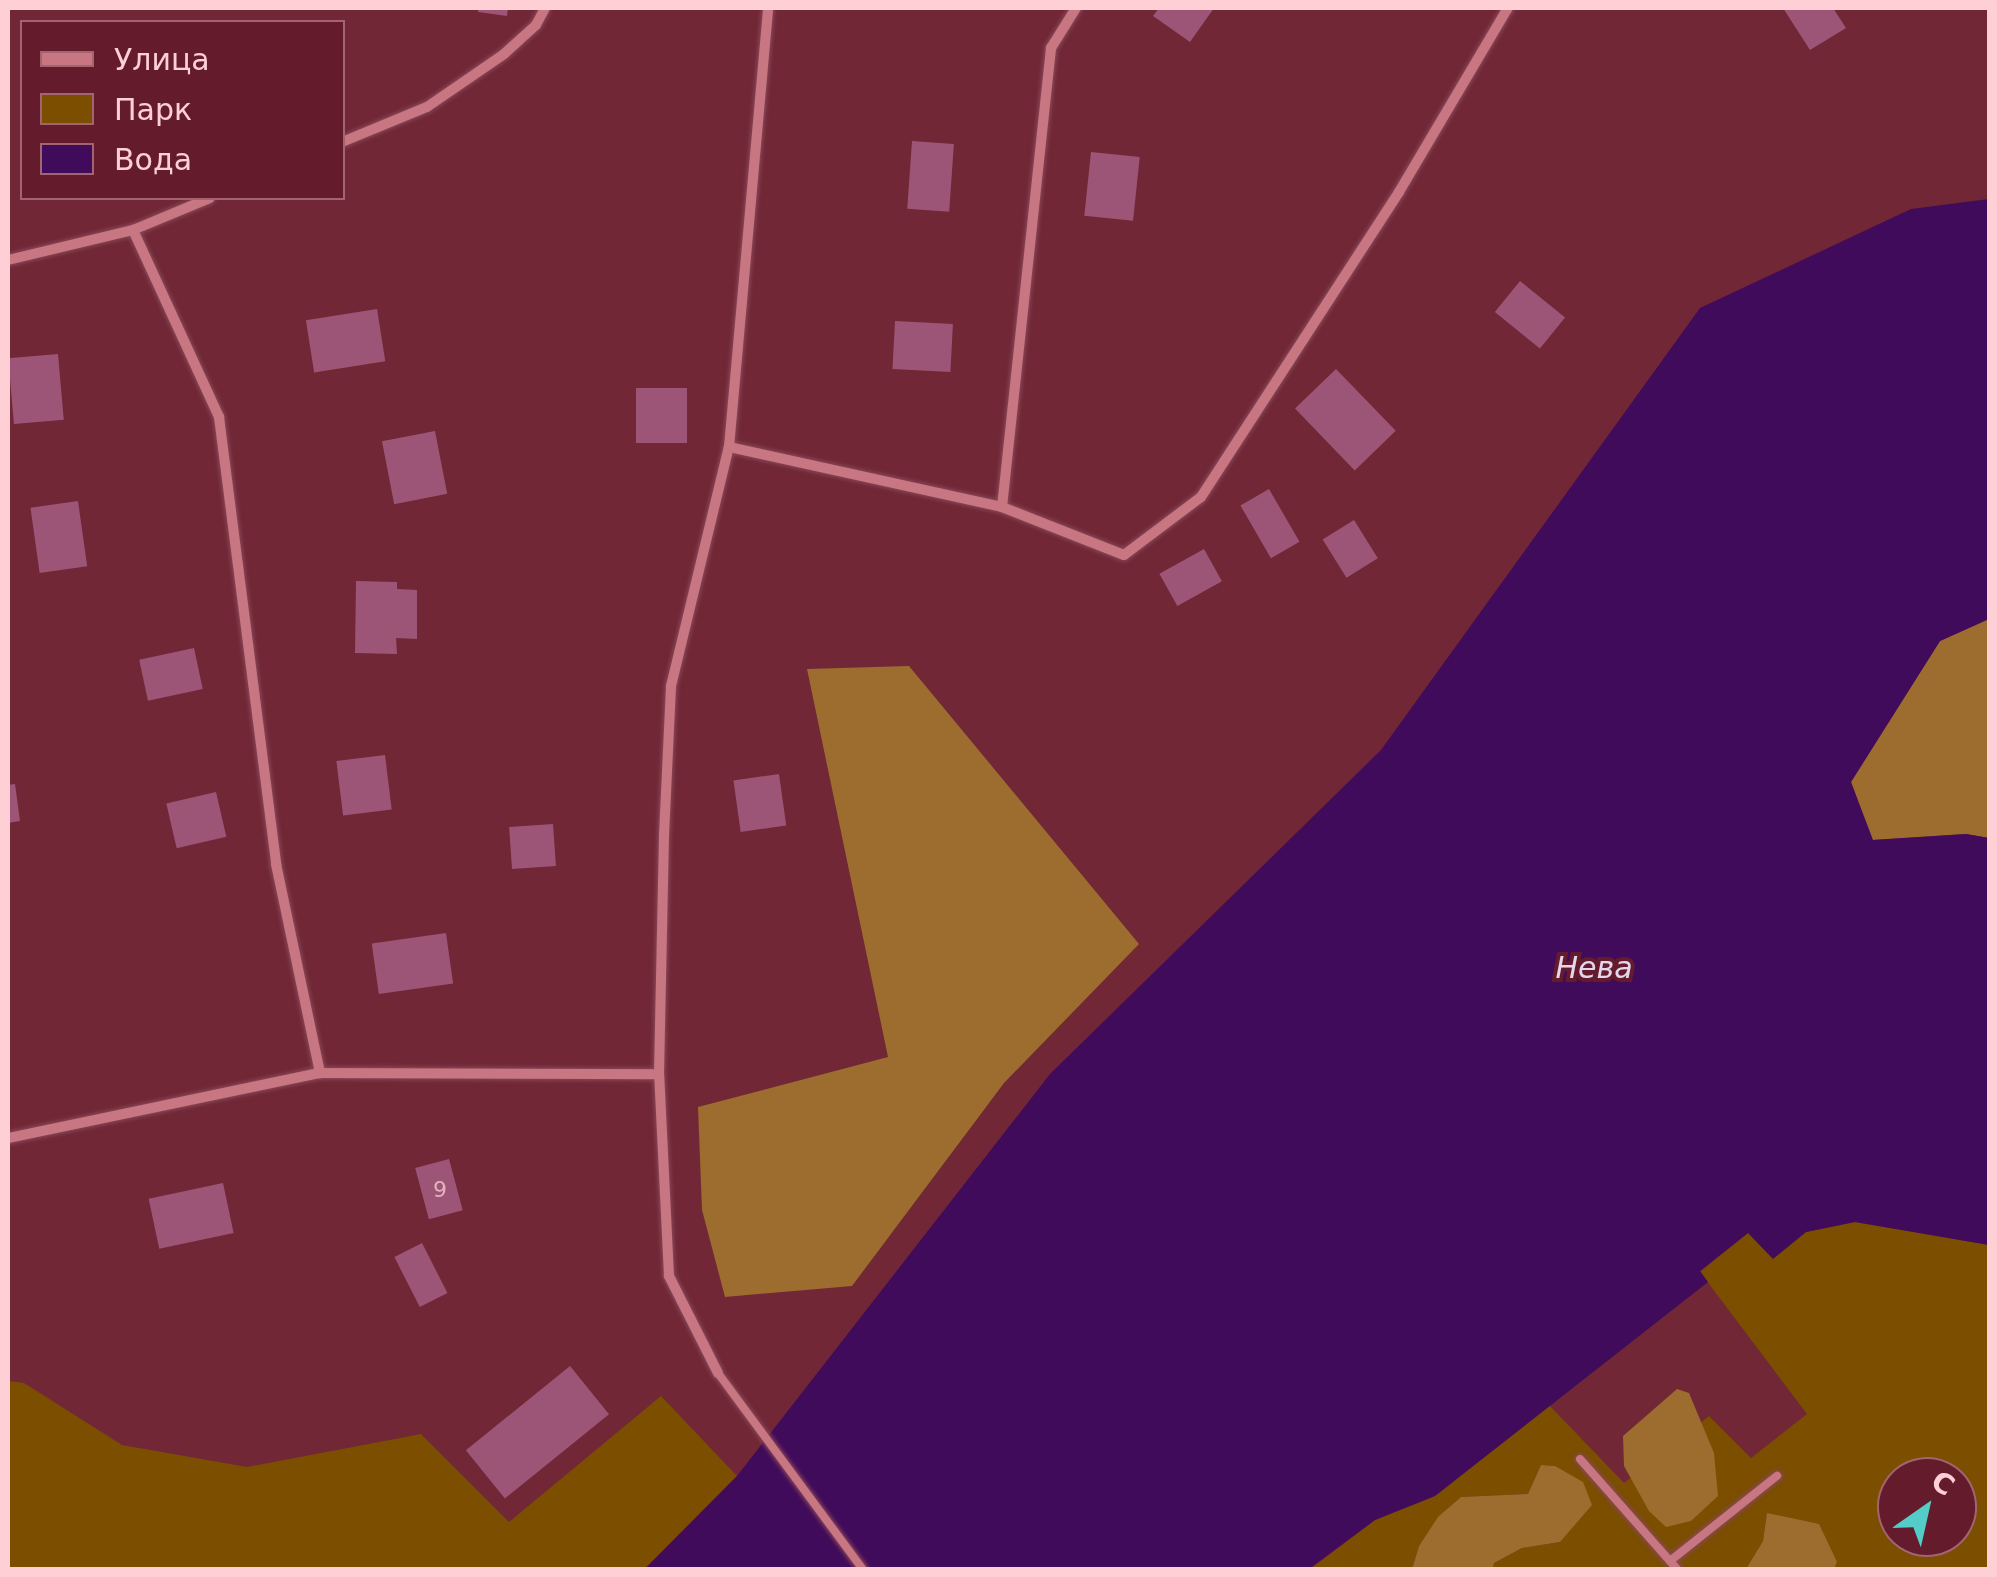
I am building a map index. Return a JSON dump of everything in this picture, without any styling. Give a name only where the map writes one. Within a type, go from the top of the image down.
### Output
[{"type":"street","points":[[345,141],[428,106],[504,54],[536,25],[545,8]]},
{"type":"street","points":[[718,1374],[669,1276],[659,1074],[671,686],[730,447],[768,8]]},
{"type":"street","points":[[1002,508],[1051,48],[1076,8]]},
{"type":"street","points":[[730,447],[1002,508],[1124,555],[1201,497],[1398,192],[1508,8]]},
{"type":"street","points":[[8,260],[133,230],[205,200]]},
{"type":"street","points":[[133,230],[219,418],[276,864],[320,1073]]},
{"type":"street","points":[[8,1138],[320,1073],[659,1074]]},
{"type":"lane","points":[[718,1374],[863,1570]]},
{"type":"lane","points":[[1580,1459],[1678,1570]]},
{"type":"lane","points":[[1670,1561],[1776,1476]]},
{"type":"green space","points":[[1855,1222],[1989,1245],[1989,1569],[1834,1569],[1837,1562],[1767,1514],[1763,1541],[1746,1569],[1493,1569],[1494,1563],[1522,1548],[1560,1542],[1555,1466],[1541,1465],[1528,1494],[1461,1497],[1438,1518],[1419,1546],[1412,1569],[1309,1570],[1375,1520],[1435,1496],[1549,1405],[1624,1483],[1709,1416],[1751,1458],[1807,1414],[1700,1272],[1749,1232],[1773,1258],[1806,1232]]},
{"type":"green space","points":[[8,1381],[24,1383],[122,1445],[247,1467],[421,1434],[509,1522],[661,1396],[737,1476],[644,1569],[8,1570]]},
{"type":"shaded area","points":[[1989,619],[1989,838],[1966,834],[1872,840],[1851,782],[1940,641]]},
{"type":"shaded area","points":[[909,666],[1139,944],[1004,1083],[852,1286],[725,1297],[702,1210],[698,1107],[888,1057],[807,669]]},
{"type":"shaded area","points":[[1677,1389],[1689,1393],[1714,1453],[1718,1496],[1691,1521],[1666,1527],[1649,1511],[1624,1466],[1623,1436]]},
{"type":"shaded area","points":[[1541,1465],[1555,1466],[1583,1482],[1592,1505],[1560,1542],[1522,1548],[1494,1563],[1493,1569],[1412,1569],[1419,1546],[1438,1517],[1461,1497],[1528,1494]]},
{"type":"shaded area","points":[[1767,1513],[1819,1524],[1837,1562],[1834,1569],[1746,1569],[1763,1541]]},
{"type":"water","name":"Нева","points":[[1989,199],[1989,619],[1940,641],[1851,782],[1873,840],[1966,834],[1989,838],[1989,1245],[1855,1222],[1806,1232],[1773,1259],[1748,1233],[1700,1271],[1708,1282],[1435,1496],[1375,1520],[1309,1569],[644,1570],[737,1476],[1050,1074],[1381,750],[1700,308],[1911,209]]},
{"type":"building","points":[[479,8],[508,8],[507,16],[478,12]]},
{"type":"building","points":[[1159,8],[1214,8],[1190,42],[1153,16]]},
{"type":"building","points":[[1783,8],[1833,8],[1846,28],[1810,50]]},
{"type":"building","points":[[912,141],[954,144],[949,212],[907,209]]},
{"type":"building","points":[[1091,152],[1140,157],[1133,221],[1084,216]]},
{"type":"building","points":[[1520,281],[1565,318],[1540,349],[1495,312]]},
{"type":"building","points":[[377,309],[385,361],[314,373],[306,320]]},
{"type":"building","points":[[895,321],[953,324],[950,372],[892,369]]},
{"type":"building","points":[[58,354],[64,420],[14,424],[8,358]]},
{"type":"building","points":[[1336,369],[1396,431],[1355,470],[1295,409]]},
{"type":"building","points":[[636,388],[687,388],[687,443],[636,443]]},
{"type":"building","points":[[435,431],[447,494],[394,504],[382,441]]},
{"type":"building","points":[[1269,489],[1300,542],[1271,558],[1240,506]]},
{"type":"building","points":[[78,501],[87,566],[40,573],[30,508]]},
{"type":"building","points":[[1354,520],[1378,558],[1346,578],[1323,540]]},
{"type":"building","points":[[1204,549],[1222,581],[1177,606],[1159,574]]},
{"type":"building","points":[[356,581],[397,582],[397,589],[417,590],[417,639],[396,638],[397,654],[355,653]]},
{"type":"building","points":[[194,648],[203,689],[148,701],[139,660]]},
{"type":"building","points":[[385,755],[392,810],[343,816],[336,761]]},
{"type":"building","points":[[779,774],[786,825],[741,832],[733,780]]},
{"type":"building","points":[[15,784],[20,821],[8,823],[8,785]]},
{"type":"building","points":[[216,792],[226,837],[177,848],[166,803]]},
{"type":"building","points":[[553,824],[556,866],[512,869],[509,827]]},
{"type":"building","points":[[446,933],[453,984],[379,994],[372,943]]},
{"type":"building","points":[[449,1159],[463,1210],[429,1219],[415,1168]]},
{"type":"building","points":[[223,1183],[234,1233],[159,1249],[149,1199]]},
{"type":"building","points":[[422,1243],[447,1293],[420,1307],[394,1257]]},
{"type":"building","points":[[570,1366],[609,1414],[505,1499],[466,1450]]}]
